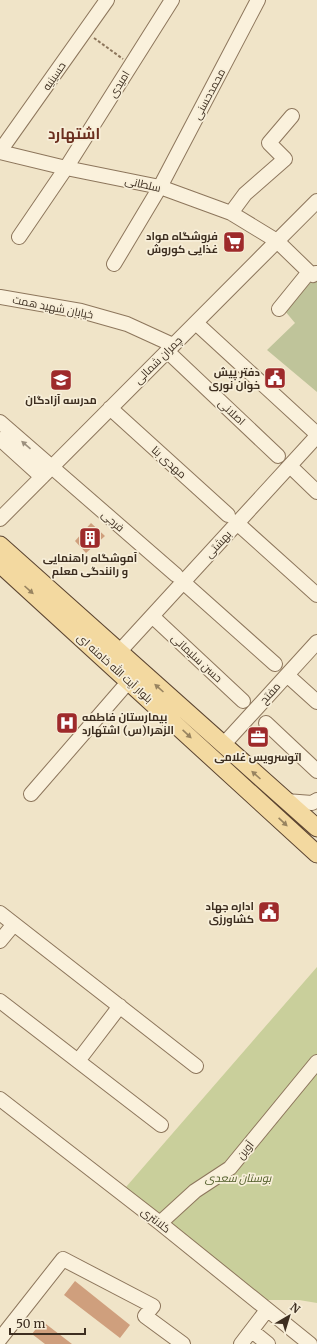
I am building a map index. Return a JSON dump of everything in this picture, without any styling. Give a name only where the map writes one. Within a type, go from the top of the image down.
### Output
[{"type":"main road","name":"بلوار آیت الله خامنه ای","points":[[0,545],[317,828]]},
{"type":"main road","name":"بلوار آیت الله خامنه ای","points":[[0,564],[317,854]]},
{"type":"street","name":"حسینیه","points":[[0,152],[107,0]]},
{"type":"street","name":"امیدی","points":[[19,237],[66,168],[172,0]]},
{"type":"street","name":"محمدحسنی","points":[[114,264],[160,187],[258,0]]},
{"type":"street","points":[[231,213],[245,194],[286,159],[269,143],[292,116]]},
{"type":"street","name":"سلطانی","points":[[0,152],[66,168],[160,187],[231,213],[277,241],[313,272]]},
{"type":"street","name":"چمران شمالی","points":[[0,519],[317,201]]},
{"type":"street","points":[[278,308],[313,272]]},
{"type":"street","name":"خیابان شهید همت","points":[[0,297],[81,310],[127,324],[170,348]]},
{"type":"street","points":[[196,322],[317,435]]},
{"type":"street","name":"اصلانی","points":[[170,348],[278,456]]},
{"type":"street","name":"مهدی بنا","points":[[110,408],[317,595]]},
{"type":"street","points":[[0,422],[47,472]]},
{"type":"street","name":"بهشتی","points":[[119,652],[152,616],[179,578],[233,519],[290,466],[317,435]]},
{"type":"street","points":[[0,439],[47,472]]},
{"type":"street","points":[[290,466],[317,492]]},
{"type":"street","name":"فرجی","points":[[47,472],[179,578],[276,664]]},
{"type":"street","name":"حسن سلیمانی","points":[[152,616],[243,701]]},
{"type":"street","name":"مفتح","points":[[223,745],[317,642]]},
{"type":"street","points":[[287,675],[317,702]]},
{"type":"street","points":[[31,794],[129,681]]},
{"type":"street","points":[[266,723],[317,771]]},
{"type":"street","points":[[286,801],[312,803],[317,800]]},
{"type":"street","points":[[0,913],[196,1066]]},
{"type":"street","points":[[0,941],[14,924]]},
{"type":"street","points":[[0,1001],[161,1125]]},
{"type":"street","points":[[78,1061],[120,1006]]},
{"type":"street","name":"آوین","points":[[160,1223],[195,1191],[230,1168],[317,1062]]},
{"type":"street","name":"کلانتری","points":[[0,1099],[160,1223],[310,1344]]},
{"type":"street","points":[[0,1339],[62,1259],[153,1306],[145,1316],[183,1344]]},
{"type":"street","points":[[241,1344],[267,1310]]},
{"type":"street","points":[[252,1331],[268,1344]]},
{"type":"path","points":[[84,32],[131,65]]},
{"type":"green space","points":[[317,275],[317,392],[267,350],[295,323],[285,311]]},
{"type":"green space","name":"بوستان سعدی","points":[[317,967],[317,1303],[299,1300],[263,1300],[126,1187]]},
{"type":"building","name":"دفتر پیش خوان نوری","points":[[273,372],[281,378],[276,383],[269,377]]},
{"type":"building","name":"آموشگاه راهنمایی و رانندگی معلم","points":[[91,523],[105,536],[86,553],[75,541]]},
{"type":"building","points":[[75,1281],[130,1325],[120,1338],[64,1295]]},
{"type":"building","points":[[42,1321],[72,1344],[45,1344],[32,1334]]},
{"type":"place","name":"فروشگاه مواد غذایی کوروش","points":[[234,242]]},
{"type":"place","name":"دفتر پیش خوان نوری","points":[[275,378]]},
{"type":"place","name":"مدرسه آزادگان","points":[[61,380]]},
{"type":"place","name":"آموشگاه راهنمایی و رانندگی معلم","points":[[90,538]]},
{"type":"place","name":"بیمارستان فاطمه الزهرا(س) اشتهارد","points":[[67,723]]},
{"type":"place","name":"اتوسرویس غلامی","points":[[258,737]]},
{"type":"place","name":"اداره جهاد کشاورزی","points":[[269,912]]},
{"type":"district","name":"اشتهارد","points":[[74,133]]}]
